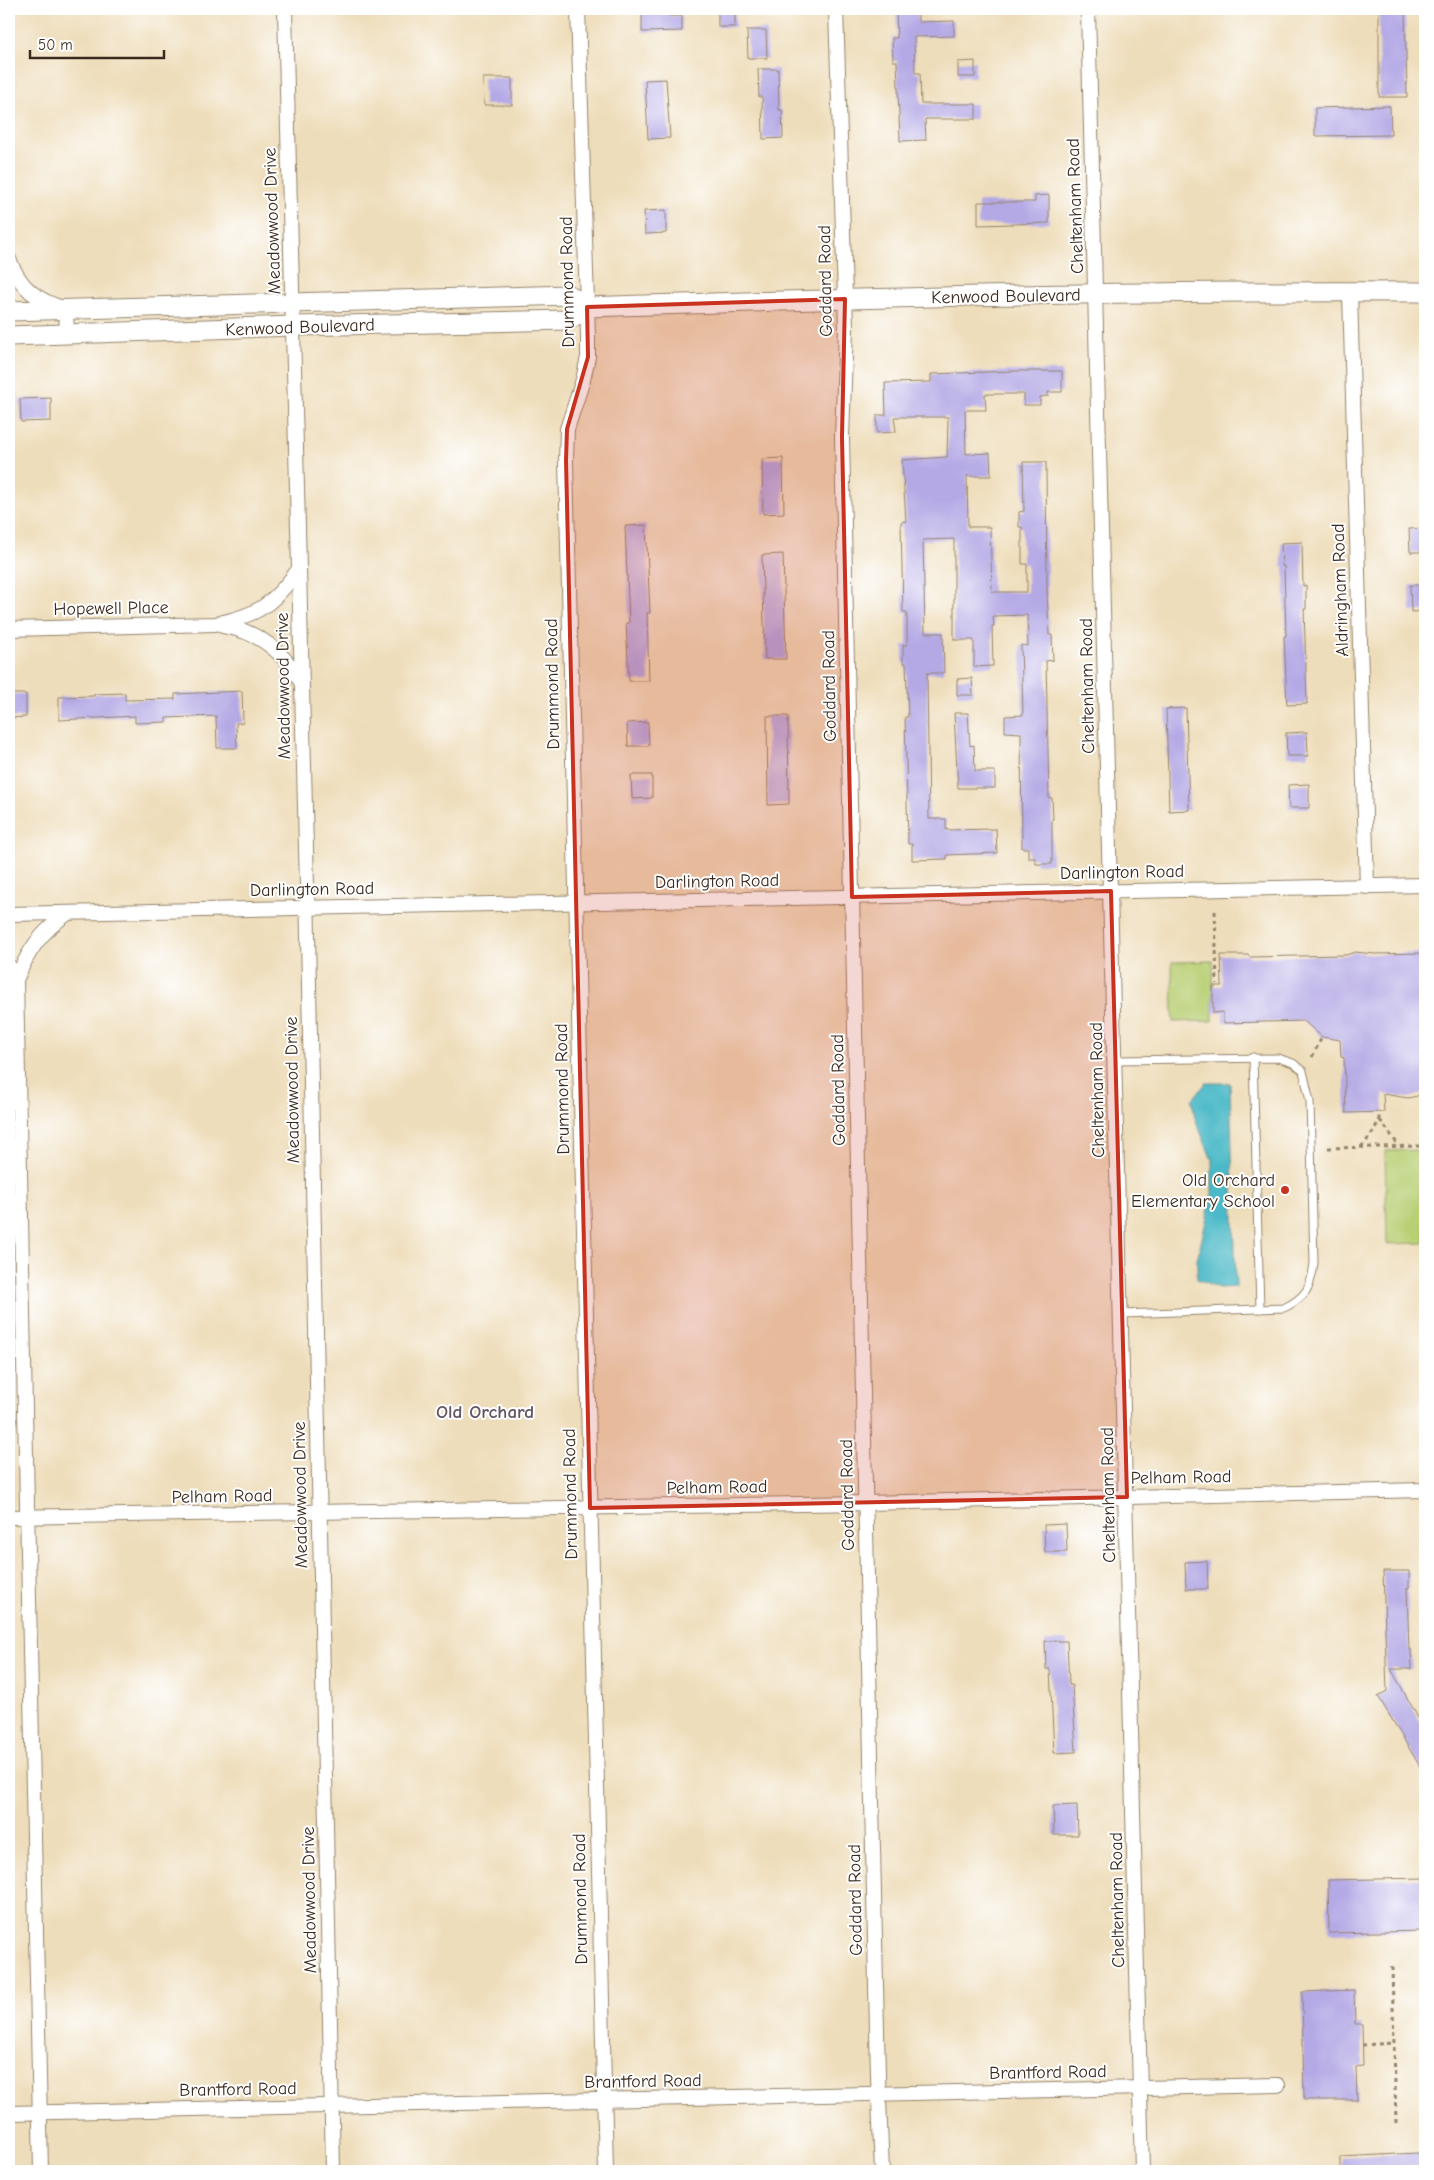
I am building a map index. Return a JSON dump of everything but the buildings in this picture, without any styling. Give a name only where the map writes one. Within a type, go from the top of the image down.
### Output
[{"type":"street","name":"Meadowwood Drive","points":[[285,9],[308,908],[333,2171]]},
{"type":"street","name":"Drummond Road","points":[[578,9],[588,358],[567,429],[566,460],[606,2171]]},
{"type":"street","name":"Goddard Road","points":[[836,9],[845,299],[842,437],[882,2171]]},
{"type":"street","name":"Cheltenham Road","points":[[1088,9],[1127,1498],[1142,2171]]},
{"type":"street","points":[[9,260],[22,282],[33,295],[48,304],[66,309],[67,335]]},
{"type":"street","name":"Kenwood Boulevard","points":[[9,336],[294,326],[569,320],[587,308],[845,299],[1096,294],[1425,292]]},
{"type":"street","name":"Aldringham Road","points":[[1350,293],[1367,887]]},
{"type":"street","name":"Kenwood Boulevard","points":[[9,311],[569,295],[587,308]]},
{"type":"street","name":"Hopewell Place","points":[[9,629],[214,624],[241,619],[259,610],[276,598],[299,569]]},
{"type":"street","name":"Hopewell Place","points":[[214,624],[240,628],[260,638],[274,648],[292,666],[302,683]]},
{"type":"street","name":"Darlington Road","points":[[9,914],[1425,885]]},
{"type":"street","points":[[41,2171],[16,980],[27,954],[49,926],[68,913]]},
{"type":"street","points":[[9,966],[16,980]]},
{"type":"street","name":"Pelham Road","points":[[9,1517],[866,1503],[1425,1490]]},
{"type":"street","name":"Brantford Road","points":[[9,2113],[1278,2085]]},
{"type":"lane","points":[[1253,1057],[1260,1309]]},
{"type":"lane","points":[[1115,1060],[1278,1058],[1293,1063],[1303,1071],[1310,1101],[1314,1263],[1312,1280],[1305,1294],[1284,1308],[1122,1314]]},
{"type":"path","points":[[1215,911],[1218,984]]},
{"type":"path","points":[[1312,1057],[1322,1037]]},
{"type":"path","points":[[1361,1147],[1371,1136],[1380,1120],[1380,1112]]},
{"type":"path","points":[[1380,1120],[1399,1146]]},
{"type":"path","points":[[1328,1148],[1421,1146]]},
{"type":"path","points":[[1392,1967],[1396,2123]]},
{"type":"path","points":[[1362,2045],[1393,2043]]},
{"type":"highlighted area","points":[[845,299],[842,437],[852,897],[1111,891],[1127,1497],[590,1508],[566,460],[567,429],[588,357],[587,307]]},
{"type":"green space","points":[[1213,961],[1213,1021],[1173,1022],[1172,962]]},
{"type":"green space","points":[[1425,1150],[1425,1243],[1387,1244],[1385,1151]]},
{"type":"water","points":[[1206,1083],[1230,1083],[1236,1287],[1220,1288],[1197,1279],[1197,1260],[1212,1196],[1212,1160],[1195,1118],[1192,1100]]},
{"type":"place","name":"Old Orchard Elementary School","points":[[1285,1190]]},
{"type":"district","name":"Old Orchard","points":[[485,1411]]}]
